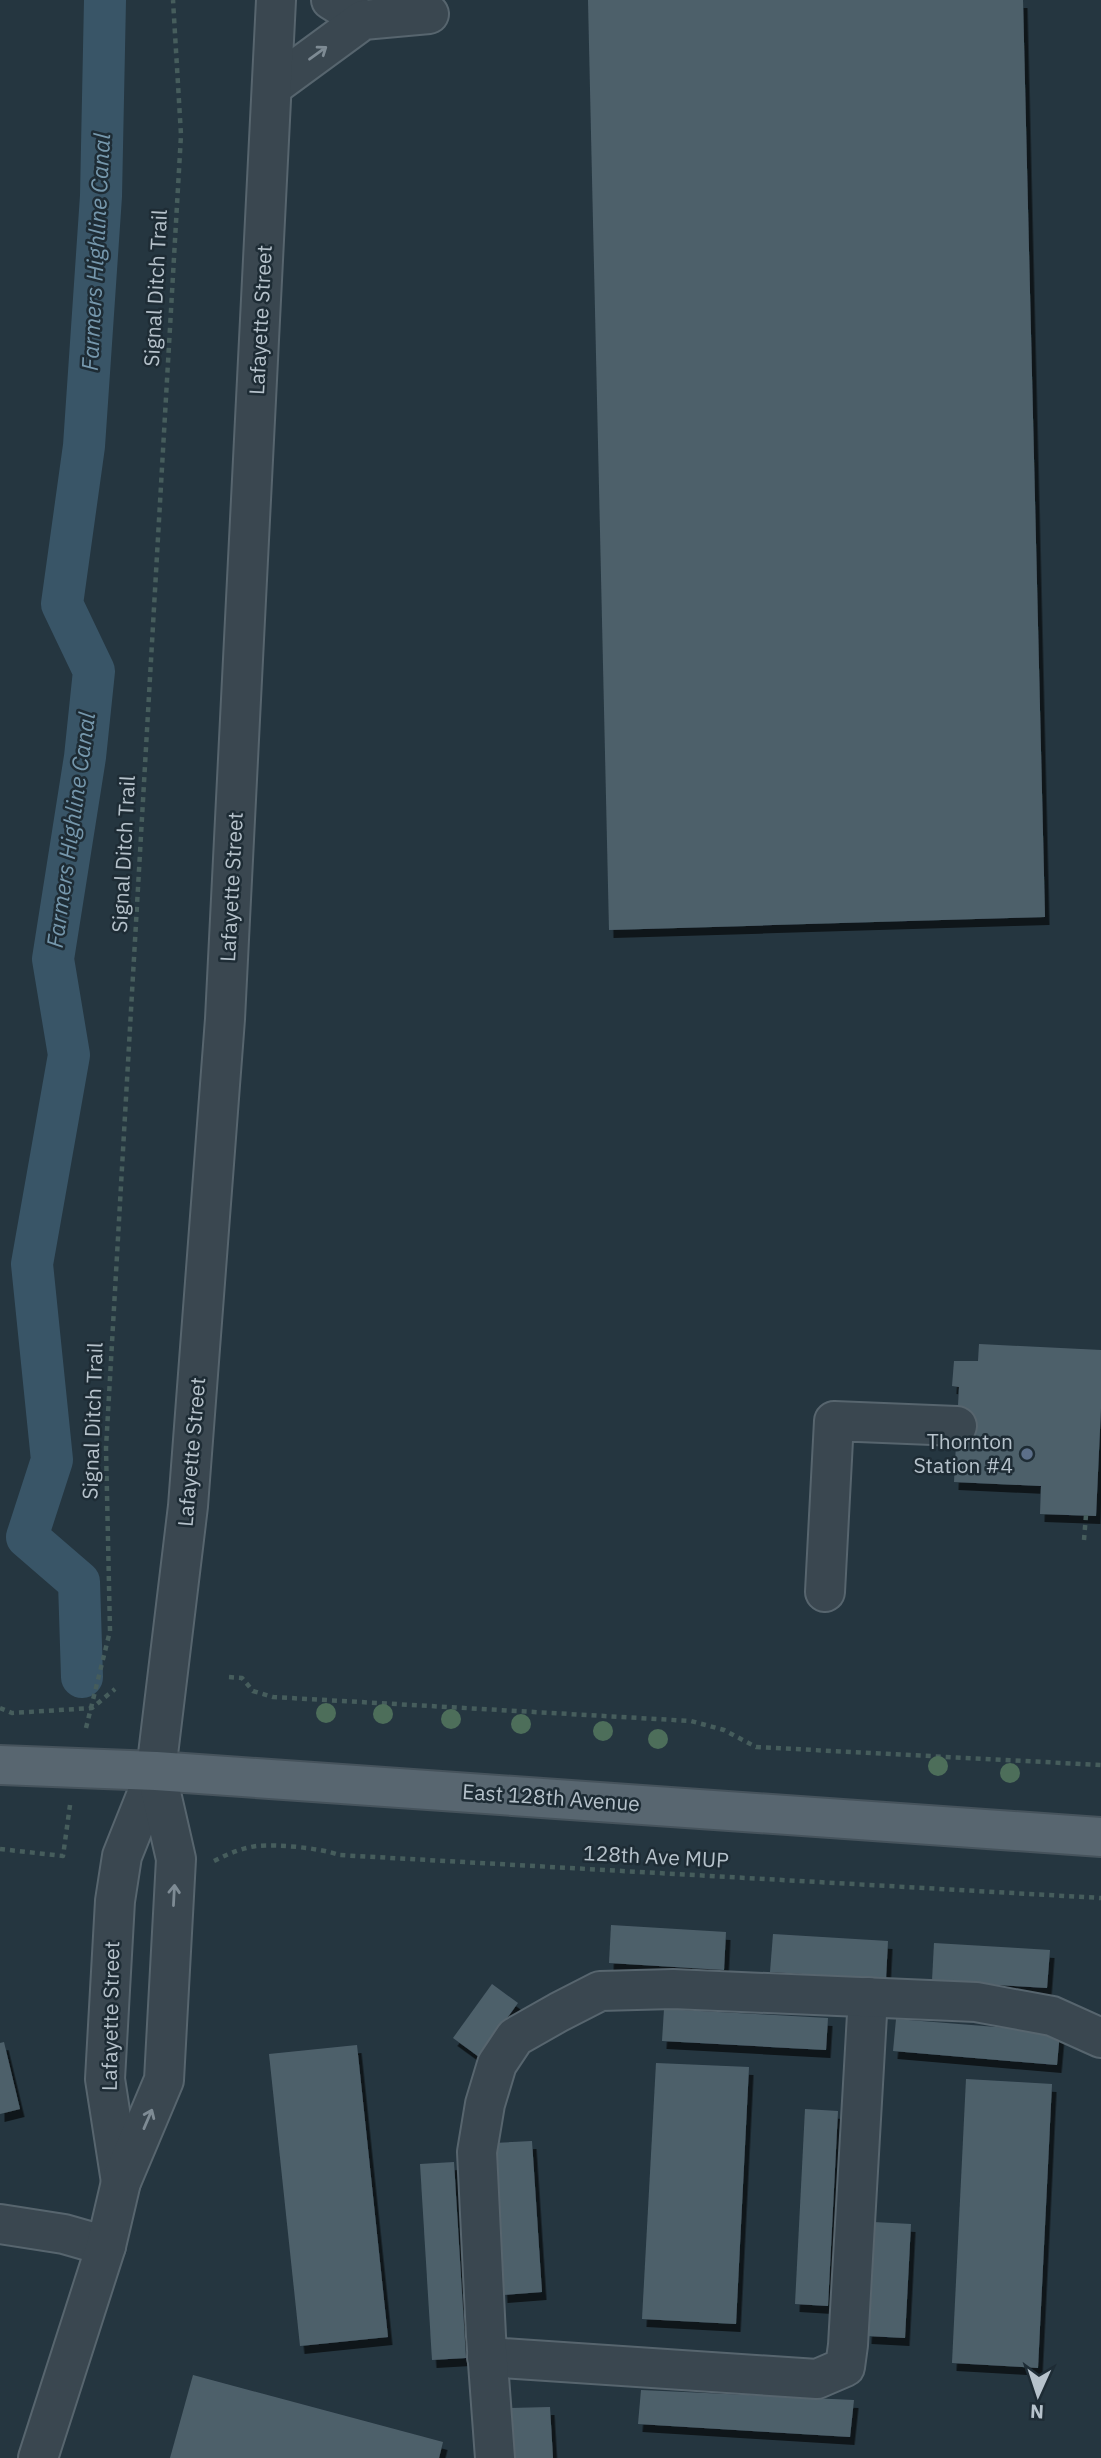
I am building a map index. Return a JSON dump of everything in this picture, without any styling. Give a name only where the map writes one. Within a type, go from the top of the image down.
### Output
[{"type":"main road","name":"East 128th Avenue","points":[[0,1765],[156,1771],[1101,1837]]},
{"type":"street","name":"Lafayette Street","points":[[121,2182],[106,2079],[115,1901],[122,1856],[156,1771],[188,1506],[225,1019],[276,0]]},
{"type":"street","points":[[331,0],[363,20]]},
{"type":"street","points":[[273,86],[363,20],[429,14]]},
{"type":"street","points":[[825,1592],[834,1421],[957,1426]]},
{"type":"street","name":"Lafayette Street","points":[[38,2458],[106,2246],[121,2182],[164,2080],[176,1859],[156,1771]]},
{"type":"street","points":[[495,2458],[477,2152],[485,2104],[497,2064],[515,2038],[559,2011],[600,1991],[673,1989],[976,2003],[1052,2016],[1101,2038]]},
{"type":"street","points":[[487,2357],[817,2379],[845,2367],[868,1997]]},
{"type":"street","points":[[0,2224],[65,2234],[106,2246]]},
{"type":"path","name":"Signal Ditch Trail","points":[[92,1708],[110,1630],[106,1448],[181,135],[173,0]]},
{"type":"path","points":[[1084,1540],[1086,1516]]},
{"type":"path","points":[[229,1678],[242,1678],[253,1691],[273,1697],[691,1721],[724,1730],[756,1747],[1101,1766]]},
{"type":"path","points":[[0,1708],[12,1713],[92,1708],[115,1689]]},
{"type":"path","name":"128th Ave MUP","points":[[213,1861],[234,1851],[257,1846],[326,1850],[339,1856],[1101,1898]]},
{"type":"path","points":[[0,1849],[62,1856]]},
{"type":"building","points":[[588,0],[1023,0],[1045,917],[609,930]]},
{"type":"building","name":"Thornton Station #4","points":[[979,1344],[1101,1350],[1096,1516],[1040,1514],[1041,1486],[954,1482],[959,1387],[952,1386],[954,1361],[978,1361]]},
{"type":"building","points":[[611,1925],[726,1932],[724,1970],[609,1963]]},
{"type":"building","points":[[773,1934],[888,1941],[886,1979],[770,1972]]},
{"type":"building","points":[[934,1943],[1050,1950],[1047,1988],[932,1981]]},
{"type":"building","points":[[492,1984],[518,2003],[479,2057],[453,2038]]},
{"type":"building","points":[[664,2009],[828,2018],[826,2050],[662,2041]]},
{"type":"building","points":[[896,2019],[1060,2032],[1057,2065],[893,2051]]},
{"type":"building","points":[[4,2042],[20,2109],[0,2114],[0,2043]]},
{"type":"building","points":[[357,2045],[388,2337],[300,2346],[269,2054]]},
{"type":"building","points":[[656,2063],[749,2067],[736,2324],[642,2319]]},
{"type":"building","points":[[966,2079],[1052,2084],[1038,2368],[952,2363]]},
{"type":"building","points":[[805,2109],[838,2111],[828,2306],[795,2304]]},
{"type":"building","points":[[532,2141],[542,2292],[503,2295],[493,2143]]},
{"type":"building","points":[[454,2162],[466,2358],[432,2360],[420,2164]]},
{"type":"building","points":[[873,2222],[911,2224],[905,2338],[867,2336]]},
{"type":"building","points":[[193,2375],[443,2442],[439,2458],[170,2458]]},
{"type":"building","points":[[641,2390],[854,2400],[850,2437],[638,2424]]},
{"type":"building","points":[[550,2407],[553,2458],[515,2458],[511,2408]]},
{"type":"waterway","name":"Farmers Highline Canal","points":[[82,1677],[79,1582],[27,1537],[52,1460],[32,1264],[69,1055],[53,959],[85,757],[94,671],[62,604],[84,446],[101,196],[105,0]]},
{"type":"place","name":"Thornton Station #4","points":[[1027,1454]]}]
